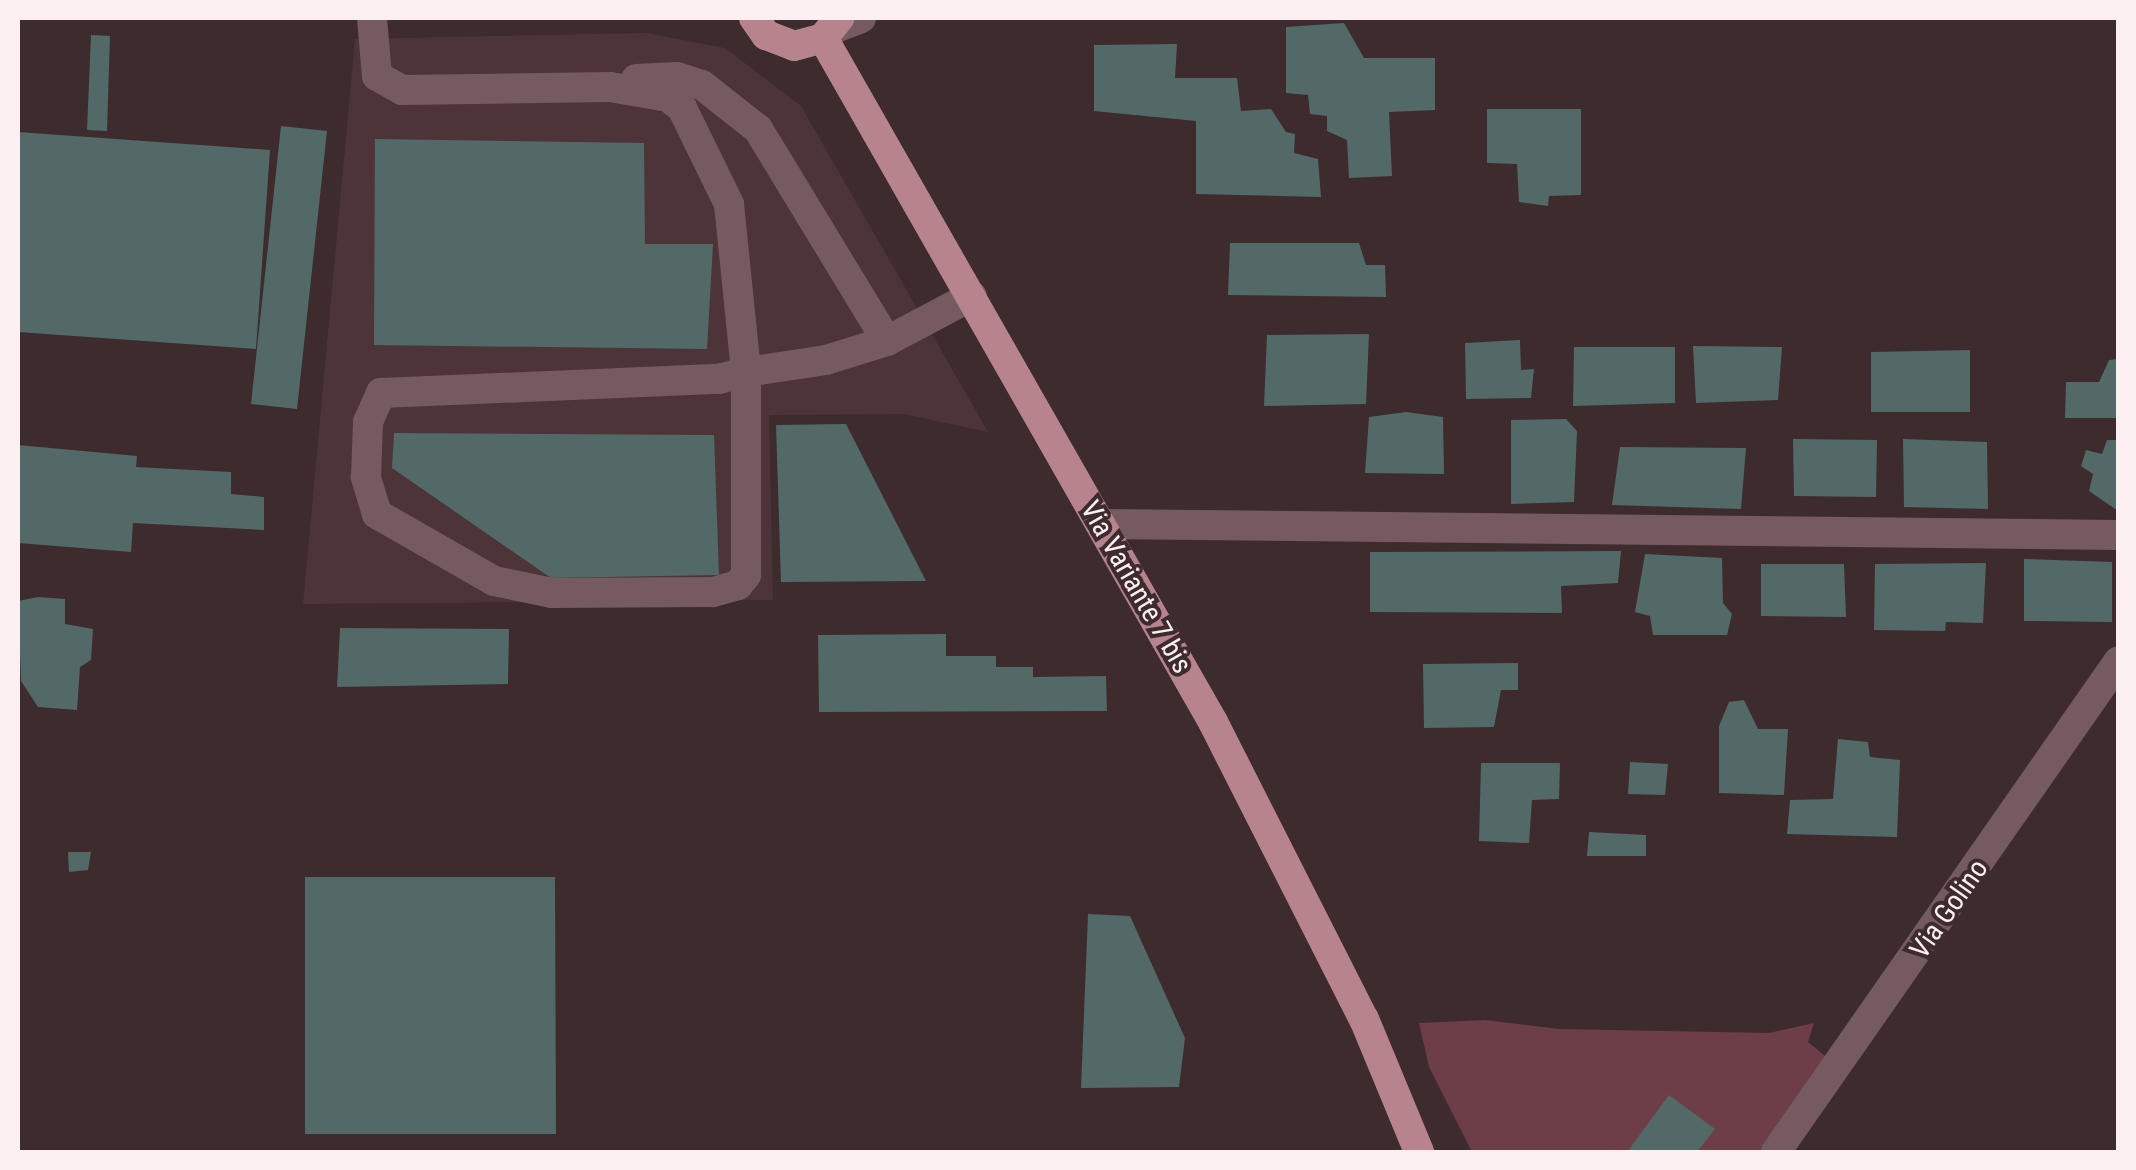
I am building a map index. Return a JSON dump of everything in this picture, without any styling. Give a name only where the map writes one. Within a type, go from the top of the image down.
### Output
[{"type":"main road","points":[[754,18],[779,43],[794,46],[839,25]]},
{"type":"main road","name":"Via Variante 7 bis","points":[[839,25],[972,296],[1288,866],[1364,1019],[1419,1152]]},
{"type":"street","points":[[372,18],[378,76],[402,90],[610,87],[668,97],[682,108],[729,204],[746,372],[746,575],[724,591],[518,590],[377,514],[369,498],[368,422],[381,392],[392,388],[681,384],[746,372],[826,360],[887,340],[972,296]]},
{"type":"street","points":[[610,87],[646,76],[677,78],[736,108],[787,168],[887,340]]},
{"type":"street","points":[[1100,524],[2118,535]]},
{"type":"street","name":"Via Golino","points":[[1776,1152],[2118,662]]},
{"type":"shaded area","points":[[646,33],[725,48],[801,106],[988,432],[904,414],[769,415],[773,600],[303,604],[355,39]]},
{"type":"shaded area","points":[[1485,1020],[1559,1029],[1769,1033],[1814,1023],[1808,1042],[1830,1060],[1764,1152],[1472,1152],[1429,1067],[1419,1023]]},
{"type":"building","points":[[1344,23],[1364,58],[1435,58],[1435,110],[1389,112],[1392,176],[1349,178],[1347,140],[1327,131],[1327,116],[1310,114],[1308,95],[1286,93],[1286,27]]},
{"type":"building","points":[[91,35],[110,36],[107,131],[87,130]]},
{"type":"building","points":[[1177,44],[1175,78],[1237,78],[1241,111],[1271,109],[1286,132],[1295,134],[1294,153],[1318,159],[1321,197],[1196,194],[1196,121],[1094,111],[1094,45]]},
{"type":"building","points":[[1487,109],[1581,109],[1581,195],[1549,196],[1548,206],[1519,202],[1517,164],[1487,163]]},
{"type":"building","points":[[281,126],[327,131],[297,409],[251,404]]},
{"type":"building","points":[[18,132],[270,150],[256,349],[18,332]]},
{"type":"building","points":[[375,139],[644,143],[645,244],[713,244],[707,349],[374,345]]},
{"type":"building","points":[[1230,243],[1359,243],[1366,265],[1385,265],[1386,297],[1228,295]]},
{"type":"building","points":[[1369,334],[1366,404],[1264,406],[1267,335]]},
{"type":"building","points":[[1520,340],[1521,370],[1534,369],[1531,398],[1466,399],[1465,343]]},
{"type":"building","points":[[1693,346],[1782,347],[1778,400],[1696,403]]},
{"type":"building","points":[[1574,347],[1675,347],[1675,403],[1573,406]]},
{"type":"building","points":[[1970,350],[1970,412],[1871,412],[1871,352]]},
{"type":"building","points":[[2118,359],[2118,418],[2065,418],[2066,382],[2099,382],[2109,360]]},
{"type":"building","points":[[1406,412],[1443,417],[1444,474],[1365,473],[1369,417]]},
{"type":"building","points":[[1566,419],[1577,431],[1574,502],[1511,504],[1511,420]]},
{"type":"building","points":[[846,424],[926,581],[781,582],[776,425]]},
{"type":"building","points":[[394,433],[714,435],[719,575],[551,578],[392,468]]},
{"type":"building","points":[[1793,439],[1877,440],[1876,497],[1794,496]]},
{"type":"building","points":[[1903,439],[1987,442],[1988,509],[1904,507]]},
{"type":"building","points":[[2107,440],[2118,440],[2118,511],[2089,491],[2093,474],[2081,466],[2086,450],[2102,454]]},
{"type":"building","points":[[18,445],[137,456],[136,467],[231,472],[231,494],[264,497],[264,530],[133,523],[131,552],[18,543]]},
{"type":"building","points":[[1620,447],[1746,448],[1741,509],[1612,505]]},
{"type":"building","points":[[1621,551],[1618,583],[1561,586],[1562,613],[1370,612],[1370,552]]},
{"type":"building","points":[[1645,554],[1722,558],[1723,603],[1732,614],[1727,635],[1653,635],[1650,616],[1635,612]]},
{"type":"building","points":[[2024,559],[2112,562],[2112,622],[2024,621]]},
{"type":"building","points":[[1986,563],[1983,623],[1946,622],[1945,631],[1874,630],[1875,564]]},
{"type":"building","points":[[1761,564],[1844,564],[1846,617],[1761,616]]},
{"type":"building","points":[[38,597],[65,599],[65,624],[93,629],[91,660],[80,667],[77,710],[38,707],[21,681],[18,601]]},
{"type":"building","points":[[340,628],[509,629],[508,684],[337,687]]},
{"type":"building","points":[[946,634],[946,656],[996,656],[996,667],[1033,667],[1033,677],[1106,676],[1107,711],[819,712],[818,635]]},
{"type":"building","points":[[1518,663],[1518,690],[1501,690],[1494,727],[1424,728],[1423,664]]},
{"type":"building","points":[[1744,700],[1758,729],[1788,729],[1784,795],[1719,793],[1719,726],[1729,702]]},
{"type":"building","points":[[1838,739],[1868,742],[1870,757],[1900,760],[1897,837],[1787,834],[1790,800],[1833,799]]},
{"type":"building","points":[[1630,762],[1668,764],[1665,795],[1628,794]]},
{"type":"building","points":[[1481,763],[1560,763],[1559,799],[1532,800],[1529,843],[1479,841]]},
{"type":"building","points":[[1589,832],[1646,835],[1646,856],[1587,856]]},
{"type":"building","points":[[68,852],[91,852],[88,870],[69,872]]},
{"type":"building","points":[[305,877],[555,877],[556,1134],[305,1134]]},
{"type":"building","points":[[1088,914],[1130,916],[1185,1038],[1179,1087],[1081,1088]]},
{"type":"building","points":[[1669,1095],[1715,1129],[1697,1152],[1627,1152]]}]
